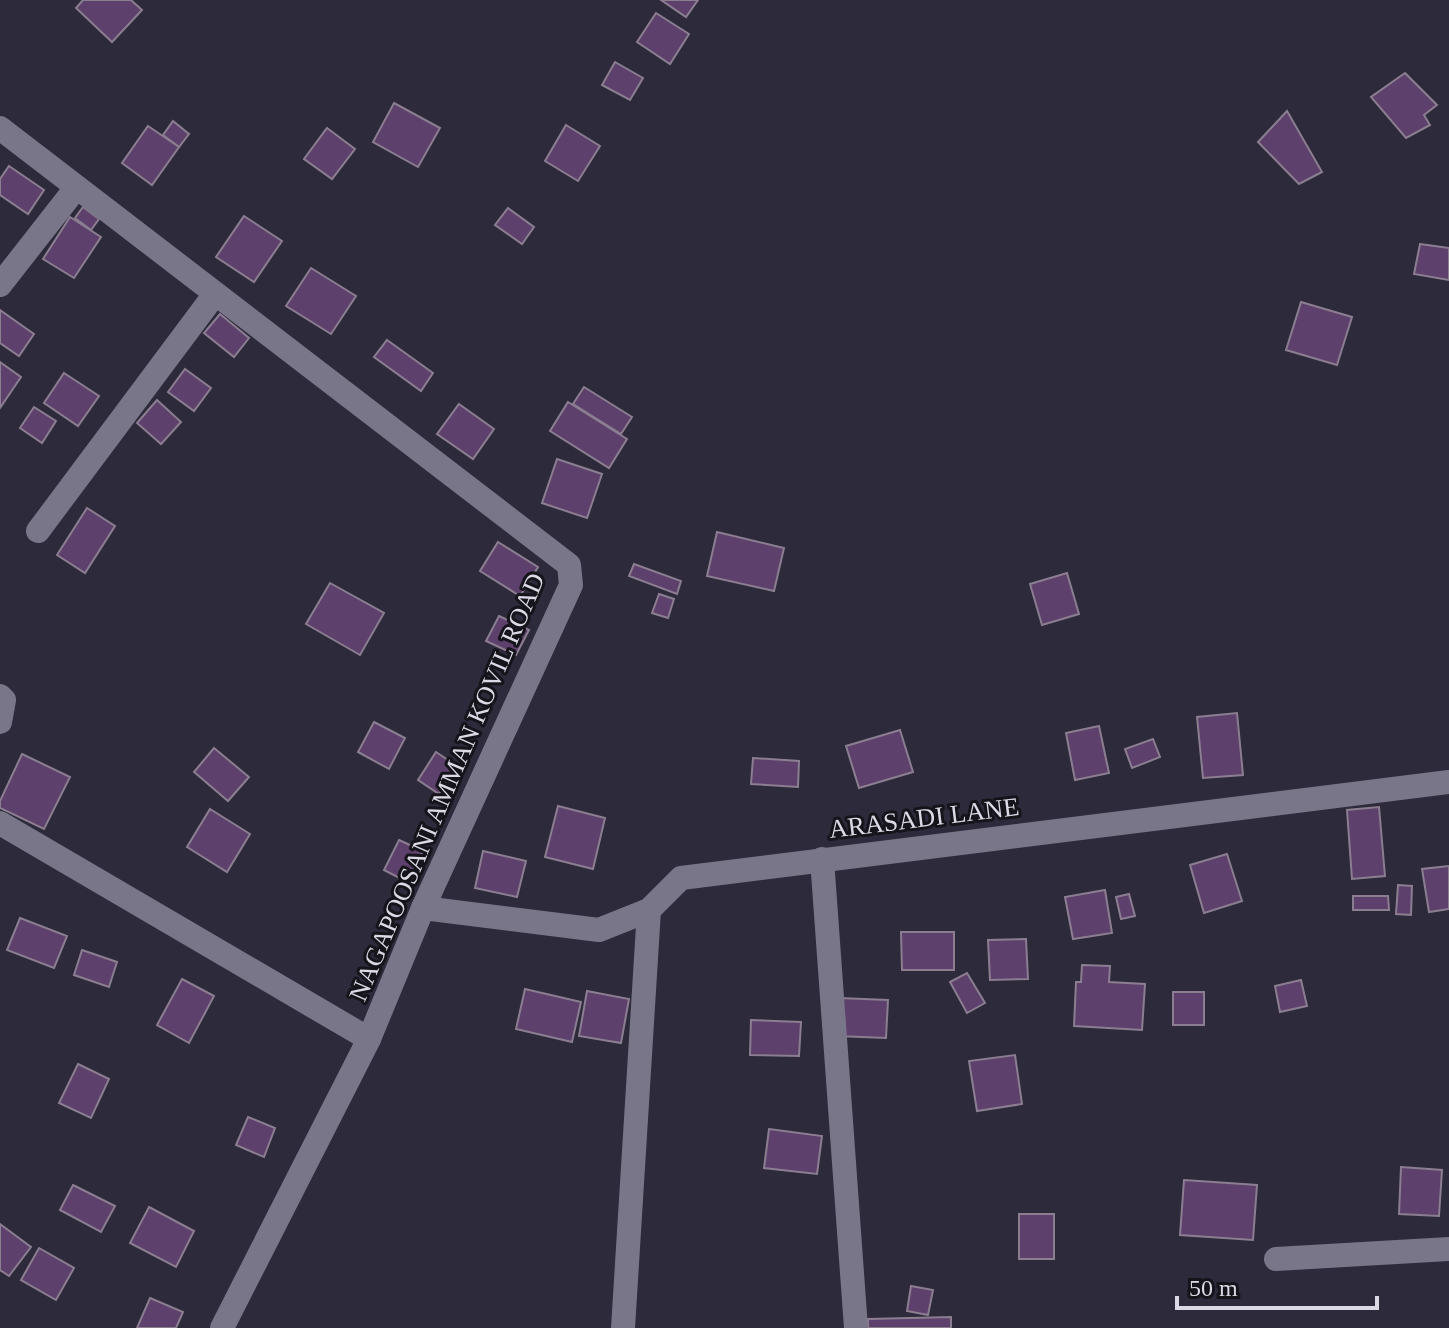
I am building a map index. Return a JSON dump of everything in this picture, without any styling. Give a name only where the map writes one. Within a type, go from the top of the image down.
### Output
[{"type":"street","name":"NAGAPOOSANI AMMAN KOVIL ROAD","points":[[0,128],[569,565],[571,585],[423,908],[369,1039],[222,1328]]},
{"type":"street","points":[[0,285],[76,188]]},
{"type":"street","points":[[38,531],[215,294]]},
{"type":"street","points":[[0,696],[4,700],[0,722]]},
{"type":"street","name":"ARASADI LANE","points":[[423,908],[599,930],[649,910],[681,878],[1449,782]]},
{"type":"street","points":[[0,823],[369,1039]]},
{"type":"street","points":[[822,859],[856,1328]]},
{"type":"street","points":[[623,1328],[649,910]]},
{"type":"street","points":[[1276,1259],[1449,1249]]},
{"type":"building","points":[[83,0],[131,0],[142,10],[112,42],[76,8]]},
{"type":"building","points":[[661,0],[698,0],[686,17]]},
{"type":"building","points":[[656,13],[689,34],[670,64],[637,42]]},
{"type":"building","points":[[615,62],[643,78],[630,100],[602,85]]},
{"type":"building","points":[[1405,73],[1437,105],[1424,115],[1430,125],[1406,138],[1371,97]]},
{"type":"building","points":[[394,103],[440,128],[418,167],[373,142]]},
{"type":"building","points":[[1287,111],[1322,172],[1299,184],[1258,142]]},
{"type":"building","points":[[173,121],[189,134],[179,147],[163,135]]},
{"type":"building","points":[[566,125],[600,146],[578,181],[545,161]]},
{"type":"building","points":[[148,126],[179,147],[152,185],[122,163]]},
{"type":"building","points":[[327,128],[355,149],[332,179],[304,159]]},
{"type":"building","points":[[9,166],[44,190],[28,214],[0,195],[0,179]]},
{"type":"building","points":[[83,207],[99,219],[91,230],[75,218]]},
{"type":"building","points":[[508,208],[534,227],[522,244],[495,225]]},
{"type":"building","points":[[244,216],[282,241],[254,282],[216,257]]},
{"type":"building","points":[[70,217],[101,237],[74,278],[43,259]]},
{"type":"building","points":[[1420,244],[1449,248],[1449,280],[1414,274]]},
{"type":"building","points":[[311,268],[356,296],[331,334],[286,306]]},
{"type":"building","points":[[1301,302],[1352,317],[1337,365],[1286,350]]},
{"type":"building","points":[[0,310],[34,334],[19,356],[0,343]]},
{"type":"building","points":[[220,314],[249,338],[234,357],[204,333]]},
{"type":"building","points":[[387,340],[433,373],[421,391],[374,357]]},
{"type":"building","points":[[0,362],[21,377],[0,408]]},
{"type":"building","points":[[185,369],[211,388],[194,411],[168,392]]},
{"type":"building","points":[[64,373],[99,396],[78,426],[44,403]]},
{"type":"building","points":[[584,387],[632,417],[621,434],[573,404]]},
{"type":"building","points":[[157,400],[181,422],[161,444],[137,423]]},
{"type":"building","points":[[568,402],[627,439],[609,468],[550,431]]},
{"type":"building","points":[[459,404],[494,429],[473,459],[437,434]]},
{"type":"building","points":[[34,407],[56,421],[42,443],[20,428]]},
{"type":"building","points":[[557,459],[602,474],[587,518],[542,503]]},
{"type":"building","points":[[87,508],[115,526],[85,573],[57,555]]},
{"type":"building","points":[[717,532],[784,548],[774,591],[707,576]]},
{"type":"building","points":[[498,542],[538,567],[520,596],[480,571]]},
{"type":"building","points":[[634,564],[681,581],[677,594],[629,576]]},
{"type":"building","points":[[1067,573],[1079,614],[1042,625],[1030,584]]},
{"type":"building","points":[[330,583],[384,613],[360,655],[306,624]]},
{"type":"building","points":[[659,594],[674,599],[668,618],[652,613]]},
{"type":"building","points":[[499,616],[529,630],[516,655],[486,641]]},
{"type":"building","points":[[1237,713],[1243,775],[1203,778],[1197,717]]},
{"type":"building","points":[[374,722],[405,738],[389,769],[358,752]]},
{"type":"building","points":[[1099,726],[1109,773],[1075,780],[1066,733]]},
{"type":"building","points":[[900,730],[913,772],[859,788],[846,746]]},
{"type":"building","points":[[1153,739],[1160,757],[1132,768],[1125,749]]},
{"type":"building","points":[[214,748],[249,777],[228,801],[194,772]]},
{"type":"building","points":[[436,752],[457,766],[439,794],[418,780]]},
{"type":"building","points":[[22,754],[70,777],[44,829],[0,808],[0,801]]},
{"type":"building","points":[[753,758],[799,761],[798,787],[751,784]]},
{"type":"building","points":[[558,806],[605,818],[593,869],[545,857]]},
{"type":"building","points":[[1379,807],[1385,876],[1352,879],[1347,810]]},
{"type":"building","points":[[210,809],[250,834],[227,872],[187,847]]},
{"type":"building","points":[[399,840],[423,851],[407,882],[384,870]]},
{"type":"building","points":[[483,851],[526,861],[517,897],[475,888]]},
{"type":"building","points":[[1227,854],[1242,901],[1204,913],[1190,865]]},
{"type":"building","points":[[1449,866],[1449,909],[1429,912],[1422,869]]},
{"type":"building","points":[[1398,885],[1412,886],[1411,915],[1396,914]]},
{"type":"building","points":[[1105,890],[1112,933],[1073,939],[1065,897]]},
{"type":"building","points":[[1129,894],[1135,916],[1121,919],[1116,897]]},
{"type":"building","points":[[1353,896],[1388,896],[1389,910],[1353,910]]},
{"type":"building","points":[[20,918],[67,936],[54,968],[7,950]]},
{"type":"building","points":[[901,932],[954,932],[954,970],[902,970]]},
{"type":"building","points":[[1026,939],[1028,979],[990,980],[988,940]]},
{"type":"building","points":[[82,950],[117,962],[109,987],[74,975]]},
{"type":"building","points":[[1082,965],[1110,966],[1109,982],[1145,984],[1142,1030],[1074,1026],[1076,982],[1081,982]]},
{"type":"building","points":[[967,973],[985,1003],[967,1013],[950,982]]},
{"type":"building","points":[[182,979],[214,996],[189,1043],[157,1025]]},
{"type":"building","points":[[1301,980],[1307,1006],[1280,1012],[1275,986]]},
{"type":"building","points":[[525,989],[581,1002],[572,1042],[516,1029]]},
{"type":"building","points":[[587,991],[629,999],[621,1043],[579,1036]]},
{"type":"building","points":[[1173,992],[1204,992],[1204,1025],[1173,1025]]},
{"type":"building","points":[[839,998],[888,1000],[886,1038],[837,1036]]},
{"type":"building","points":[[751,1020],[801,1022],[799,1056],[750,1055]]},
{"type":"building","points":[[1015,1055],[1022,1104],[977,1111],[969,1061]]},
{"type":"building","points":[[78,1064],[109,1079],[91,1118],[59,1103]]},
{"type":"building","points":[[248,1117],[275,1128],[264,1157],[236,1145]]},
{"type":"building","points":[[769,1129],[822,1136],[817,1174],[764,1168]]},
{"type":"building","points":[[1401,1167],[1442,1170],[1439,1216],[1399,1214]]},
{"type":"building","points":[[1184,1180],[1257,1185],[1253,1240],[1180,1235]]},
{"type":"building","points":[[73,1185],[115,1206],[101,1232],[60,1210]]},
{"type":"building","points":[[149,1207],[194,1231],[176,1267],[130,1243]]},
{"type":"building","points":[[1019,1214],[1054,1214],[1054,1259],[1019,1259]]},
{"type":"building","points":[[0,1224],[31,1247],[9,1276],[0,1270]]},
{"type":"building","points":[[39,1248],[74,1268],[56,1300],[21,1280]]},
{"type":"building","points":[[911,1286],[933,1290],[928,1315],[907,1311]]},
{"type":"building","points":[[150,1298],[183,1312],[176,1328],[137,1328]]},
{"type":"building","points":[[951,1317],[951,1328],[868,1328],[868,1319]]}]
